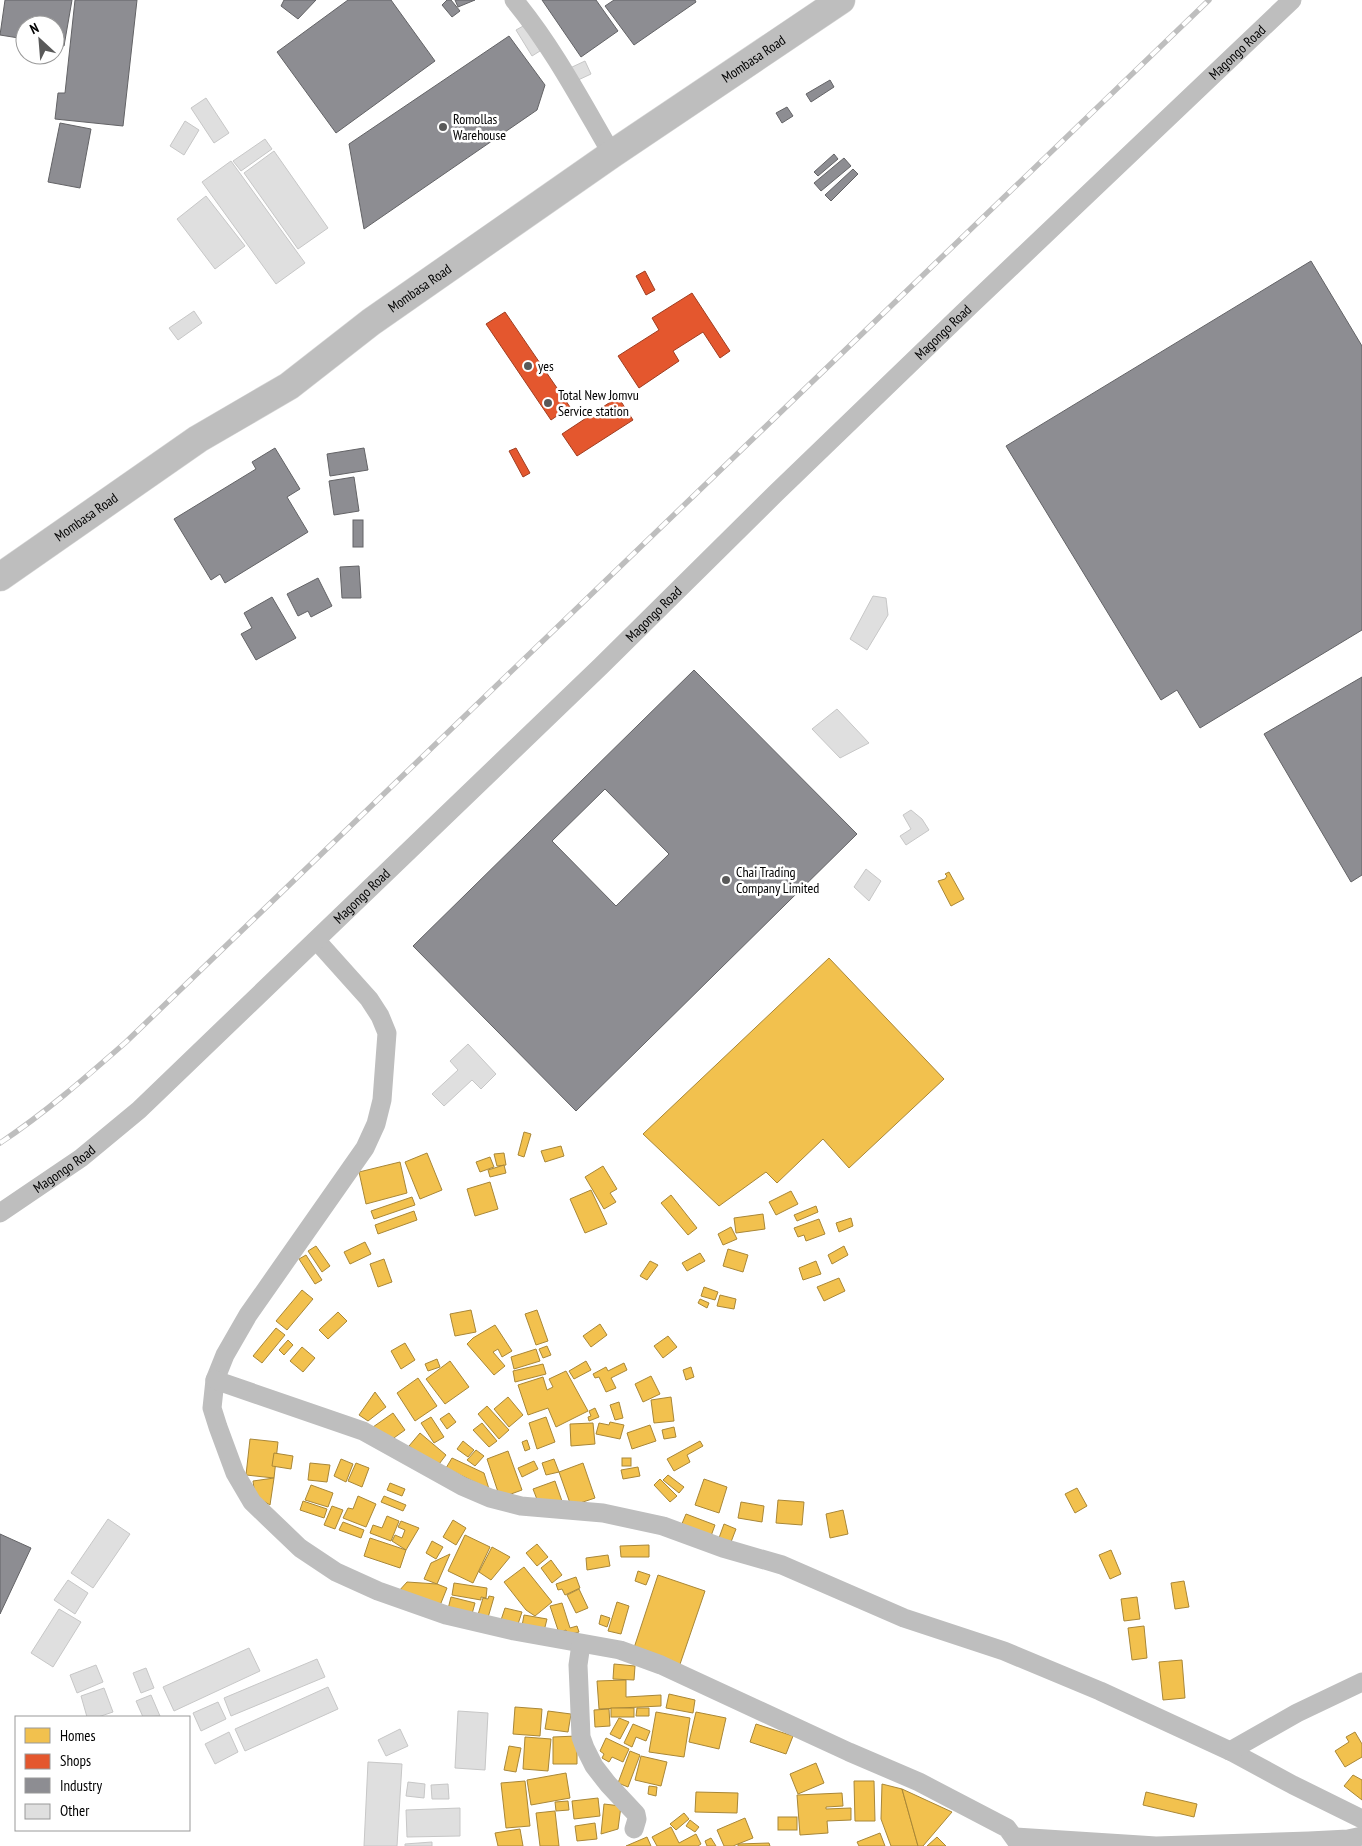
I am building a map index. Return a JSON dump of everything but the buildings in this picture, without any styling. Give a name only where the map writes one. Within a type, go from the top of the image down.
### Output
[{"type":"highway","name":"Mombasa Road","points":[[0,577],[198,439],[289,386],[371,322],[612,154],[841,0]]},
{"type":"street","points":[[514,0],[527,15],[556,57],[612,154]]},
{"type":"street","name":"Magongo Road","points":[[0,1213],[81,1158],[139,1110],[317,941],[970,306],[1292,0]]},
{"type":"street","points":[[317,941],[369,999],[380,1016],[387,1033],[382,1100],[376,1124],[365,1148],[248,1315],[225,1356],[215,1380],[212,1408],[235,1473],[252,1502],[300,1548],[336,1572],[378,1591],[446,1615],[514,1631],[620,1650],[661,1666],[919,1782],[1007,1828],[1017,1841],[1156,1846],[1308,1841],[1348,1839],[1362,1836]]},
{"type":"street","points":[[215,1380],[363,1431],[462,1486],[490,1498],[521,1506],[603,1513],[655,1524],[723,1548],[782,1565],[904,1618],[1004,1651],[1100,1691],[1230,1750],[1293,1785],[1362,1819]]},
{"type":"street","points":[[581,1644],[578,1665],[581,1737],[594,1766],[636,1814],[638,1819],[634,1829]]},
{"type":"street","points":[[1230,1750],[1297,1713],[1362,1682]]},
{"type":"railway","points":[[0,1143],[49,1107],[126,1042],[1209,0]]},
{"type":"place","name":"Romollas Warehouse","points":[[443,127]]},
{"type":"place","name":"yes","points":[[528,366]]},
{"type":"place","name":"Total New Jomvu Service station","points":[[548,403]]},
{"type":"place","name":"Chai Trading Company Limited","points":[[726,880]]}]
